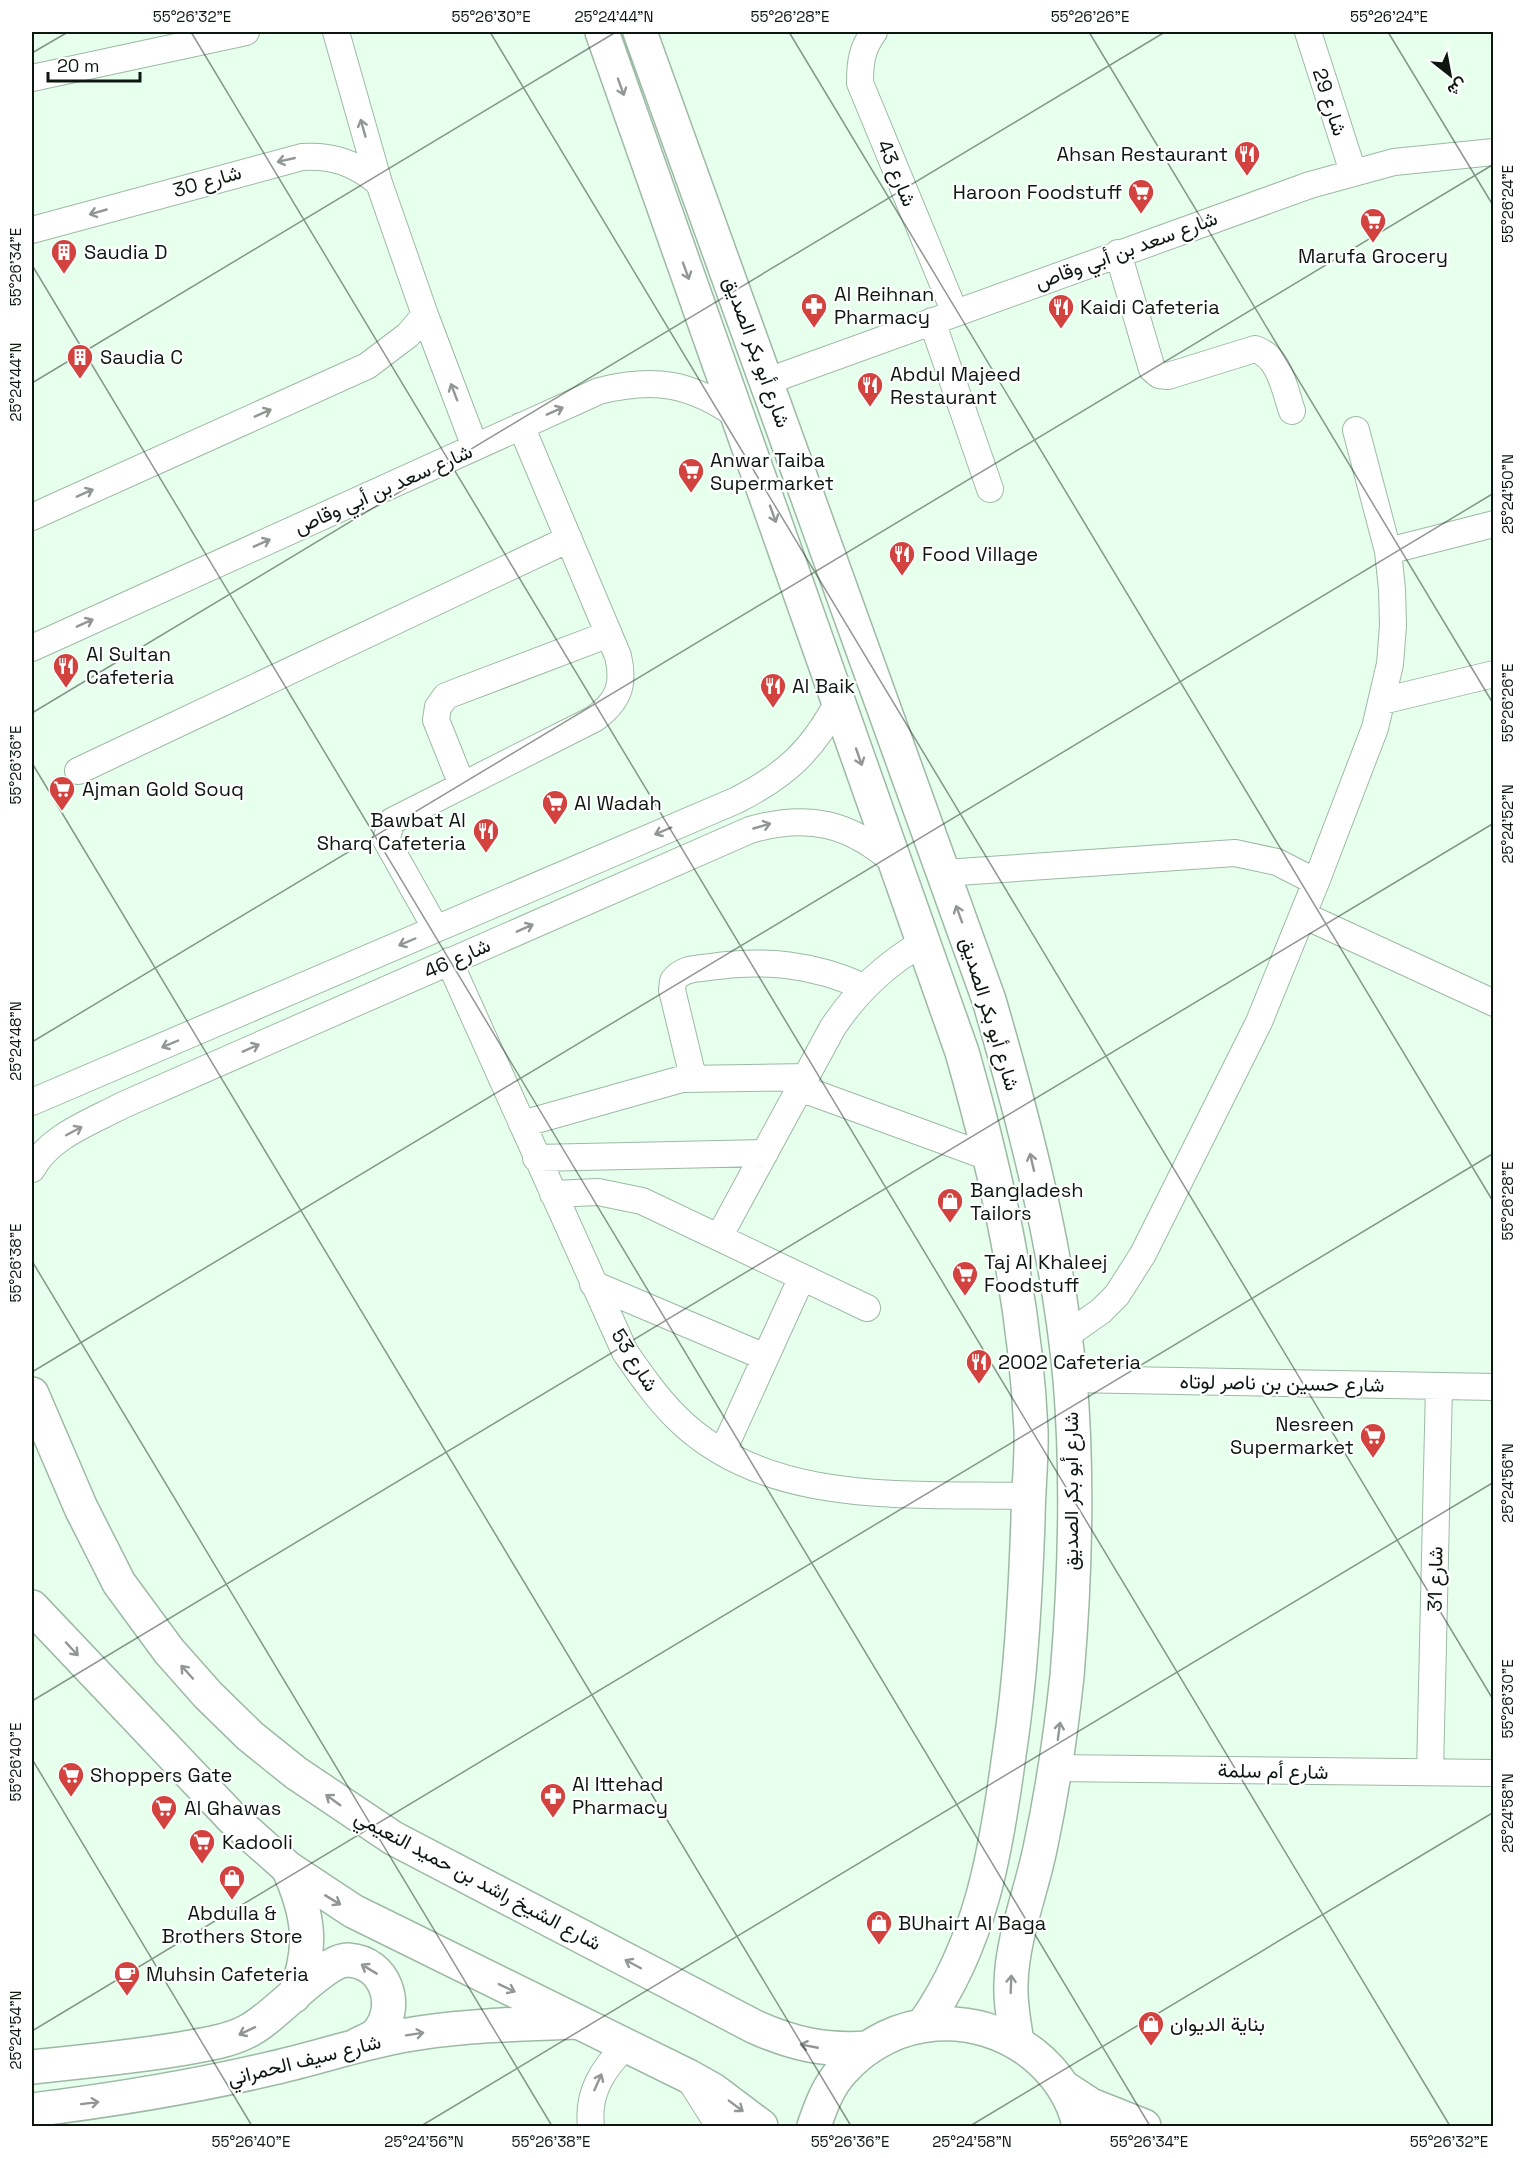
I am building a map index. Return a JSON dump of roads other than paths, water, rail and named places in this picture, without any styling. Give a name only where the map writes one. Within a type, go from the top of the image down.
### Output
[{"type":"street","points":[[32,78],[246,32]]},
{"type":"street","points":[[336,32],[379,183],[424,315],[475,447]]},
{"type":"street","name":"شارع أبو بكر الصديق","points":[[602,32],[962,1052],[1005,1217],[1024,1354],[1031,1432],[1024,1635],[1017,1704],[995,1847],[963,1957],[946,1992],[924,2024]]},
{"type":"street","name":"شارع أبو بكر الصديق","points":[[640,32],[738,297],[988,1000],[1020,1111],[1045,1223],[1070,1379],[1074,1476],[1071,1584],[1067,1677],[1040,1848],[1014,1955],[1011,1994],[1017,2042]]},
{"type":"street","name":"شارع 43","points":[[874,32],[866,43],[860,62],[860,83],[944,317],[990,489]]},
{"type":"street","name":"شارع 29","points":[[1308,32],[1353,172]]},
{"type":"street","name":"شارع سعد بن أبي وقاص","points":[[768,381],[1118,253],[1353,172],[1394,162],[1494,152]]},
{"type":"street","name":"شارع 30","points":[[32,230],[302,157],[323,156],[344,160],[363,170],[379,183]]},
{"type":"street","points":[[1118,253],[1152,369],[1159,375],[1168,376],[1255,349],[1265,352],[1273,360],[1292,411]]},
{"type":"street","points":[[701,312],[738,297]]},
{"type":"street","points":[[32,516],[367,366],[408,335],[424,315]]},
{"type":"street","name":"شارع سعد بن أبي وقاص","points":[[32,648],[599,391],[628,384],[657,382],[686,388],[713,399],[738,416]]},
{"type":"street","points":[[435,929],[386,840],[387,830],[392,821],[594,719],[609,709],[619,692],[622,674],[609,634],[521,426]]},
{"type":"street","points":[[1064,1337],[1101,1311],[1131,1275],[1258,1022],[1316,882],[1382,701],[1393,626],[1388,551],[1356,430]]},
{"type":"street","points":[[1388,551],[1494,524]]},
{"type":"street","points":[[78,771],[569,539]]},
{"type":"street","points":[[462,785],[436,720],[438,707],[446,696],[609,634]]},
{"type":"street","points":[[1382,701],[1494,674]]},
{"type":"street","name":"شارع 46","points":[[32,1102],[763,787],[787,770],[808,750],[825,727],[839,700]]},
{"type":"street","points":[[700,815],[710,815],[717,820],[721,829],[720,838],[713,845]]},
{"type":"street","name":"شارع 46","points":[[32,1169],[44,1151],[59,1139],[123,1105],[713,845],[776,822],[803,821],[829,825],[854,834],[878,847],[896,864]]},
{"type":"street","points":[[944,873],[1235,854],[1277,862],[1316,882]]},
{"type":"street","points":[[1303,915],[1494,1003]]},
{"type":"street","points":[[719,1237],[833,1027],[864,987],[896,960],[924,942]]},
{"type":"street","name":"شارع 53","points":[[449,961],[593,1284],[626,1352],[649,1387],[678,1418],[723,1451],[749,1466],[789,1480],[831,1488],[874,1492],[1028,1496]]},
{"type":"street","points":[[693,1077],[672,990],[673,981],[684,971],[733,964],[786,963],[839,976],[864,987]]},
{"type":"street","points":[[108,1070],[101,1084],[103,1092],[107,1099],[123,1105]]},
{"type":"street","points":[[522,1124],[648,1086],[693,1077],[803,1082],[991,1158]]},
{"type":"street","points":[[536,1158],[765,1153]]},
{"type":"street","points":[[553,1194],[598,1192],[631,1198],[719,1237],[867,1308]]},
{"type":"street","points":[[723,1451],[802,1277]]},
{"type":"street","points":[[593,1284],[765,1357]]},
{"type":"street","name":"شارع حسين بن ناصر لوتاه","points":[[1070,1379],[1494,1387]]},
{"type":"street","name":"شارع 31","points":[[1430,1772],[1439,1386]]},
{"type":"street","name":"شارع الشيخ راشد بن حميد النعيمي","points":[[32,1394],[99,1546],[119,1583],[154,1635],[208,1695],[296,1773],[393,1838],[755,2027],[809,2047],[839,2050],[867,2048]]},
{"type":"street","points":[[32,1607],[234,1820],[288,1868],[353,1911],[688,2076],[713,2090],[761,2127]]},
{"type":"street","name":"شارع أم سلمة","points":[[1053,1768],[1494,1773]]},
{"type":"street","name":"شارع سيف الحمراني","points":[[32,2067],[141,2055],[224,2040],[268,2020],[293,1997],[304,1972],[308,1946],[302,1901],[288,1868]]},
{"type":"street","points":[[293,1997],[328,1966],[348,1960],[368,1965],[383,1979],[387,1988],[390,1998],[388,2018],[376,2035],[357,2045]]},
{"type":"street","name":"شارع سيف الحمراني","points":[[32,2110],[97,2103],[202,2084],[357,2045],[418,2033],[498,2024],[577,2022]]},
{"type":"street","points":[[814,2127],[824,2098],[842,2070],[867,2048],[894,2033],[924,2024],[956,2022],[988,2028],[1017,2042],[1044,2062],[1065,2088],[1080,2127]]},
{"type":"street","points":[[591,2127],[592,2098],[599,2077],[626,2046]]},
{"type":"street","points":[[688,2076],[719,2127]]},
{"type":"street","points":[[1065,2088],[1091,2105],[1144,2127]]},
{"type":"place","name":"Ahsan Restaurant","points":[[1247,177]]},
{"type":"place","name":"Haroon Foodstuff","points":[[1141,215]]},
{"type":"place","name":"Marufa Grocery","points":[[1373,244]]},
{"type":"place","name":"Saudia D","points":[[64,275]]},
{"type":"place","name":"Al Reihnan Pharmacy","points":[[814,329]]},
{"type":"place","name":"Kaidi Cafeteria","points":[[1061,330]]},
{"type":"place","name":"Saudia C","points":[[80,380]]},
{"type":"place","name":"Abdul Majeed Restaurant","points":[[870,408]]},
{"type":"place","name":"Anwar Taiba Supermarket","points":[[691,494]]},
{"type":"place","name":"Food Village","points":[[902,577]]},
{"type":"place","name":"Al Sultan Cafeteria","points":[[66,689]]},
{"type":"place","name":"Al Baik","points":[[773,709]]},
{"type":"place","name":"Ajman Gold Souq","points":[[62,812]]},
{"type":"place","name":"Al Wadah","points":[[555,826]]},
{"type":"place","name":"Bawbat Al Sharq Cafeteria","points":[[486,854]]},
{"type":"place","name":"Bangladesh Tailors","points":[[950,1224]]},
{"type":"place","name":"Taj Al Khaleej Foodstuff","points":[[965,1297]]},
{"type":"place","name":"2002 Cafeteria","points":[[979,1385]]},
{"type":"place","name":"Nesreen Supermarket","points":[[1373,1459]]},
{"type":"place","name":"Shoppers Gate","points":[[71,1798]]},
{"type":"place","name":"Al Ittehad Pharmacy","points":[[553,1819]]},
{"type":"place","name":"Al Ghawas","points":[[164,1831]]},
{"type":"place","name":"Kadooli","points":[[202,1865]]},
{"type":"place","name":"Abdulla & Brothers Store","points":[[232,1901]]},
{"type":"place","name":"BUhairt Al Baga","points":[[879,1946]]},
{"type":"place","name":"Muhsin Cafeteria","points":[[127,1997]]},
{"type":"place","name":"بناية الديوان","points":[[1151,2047]]}]
